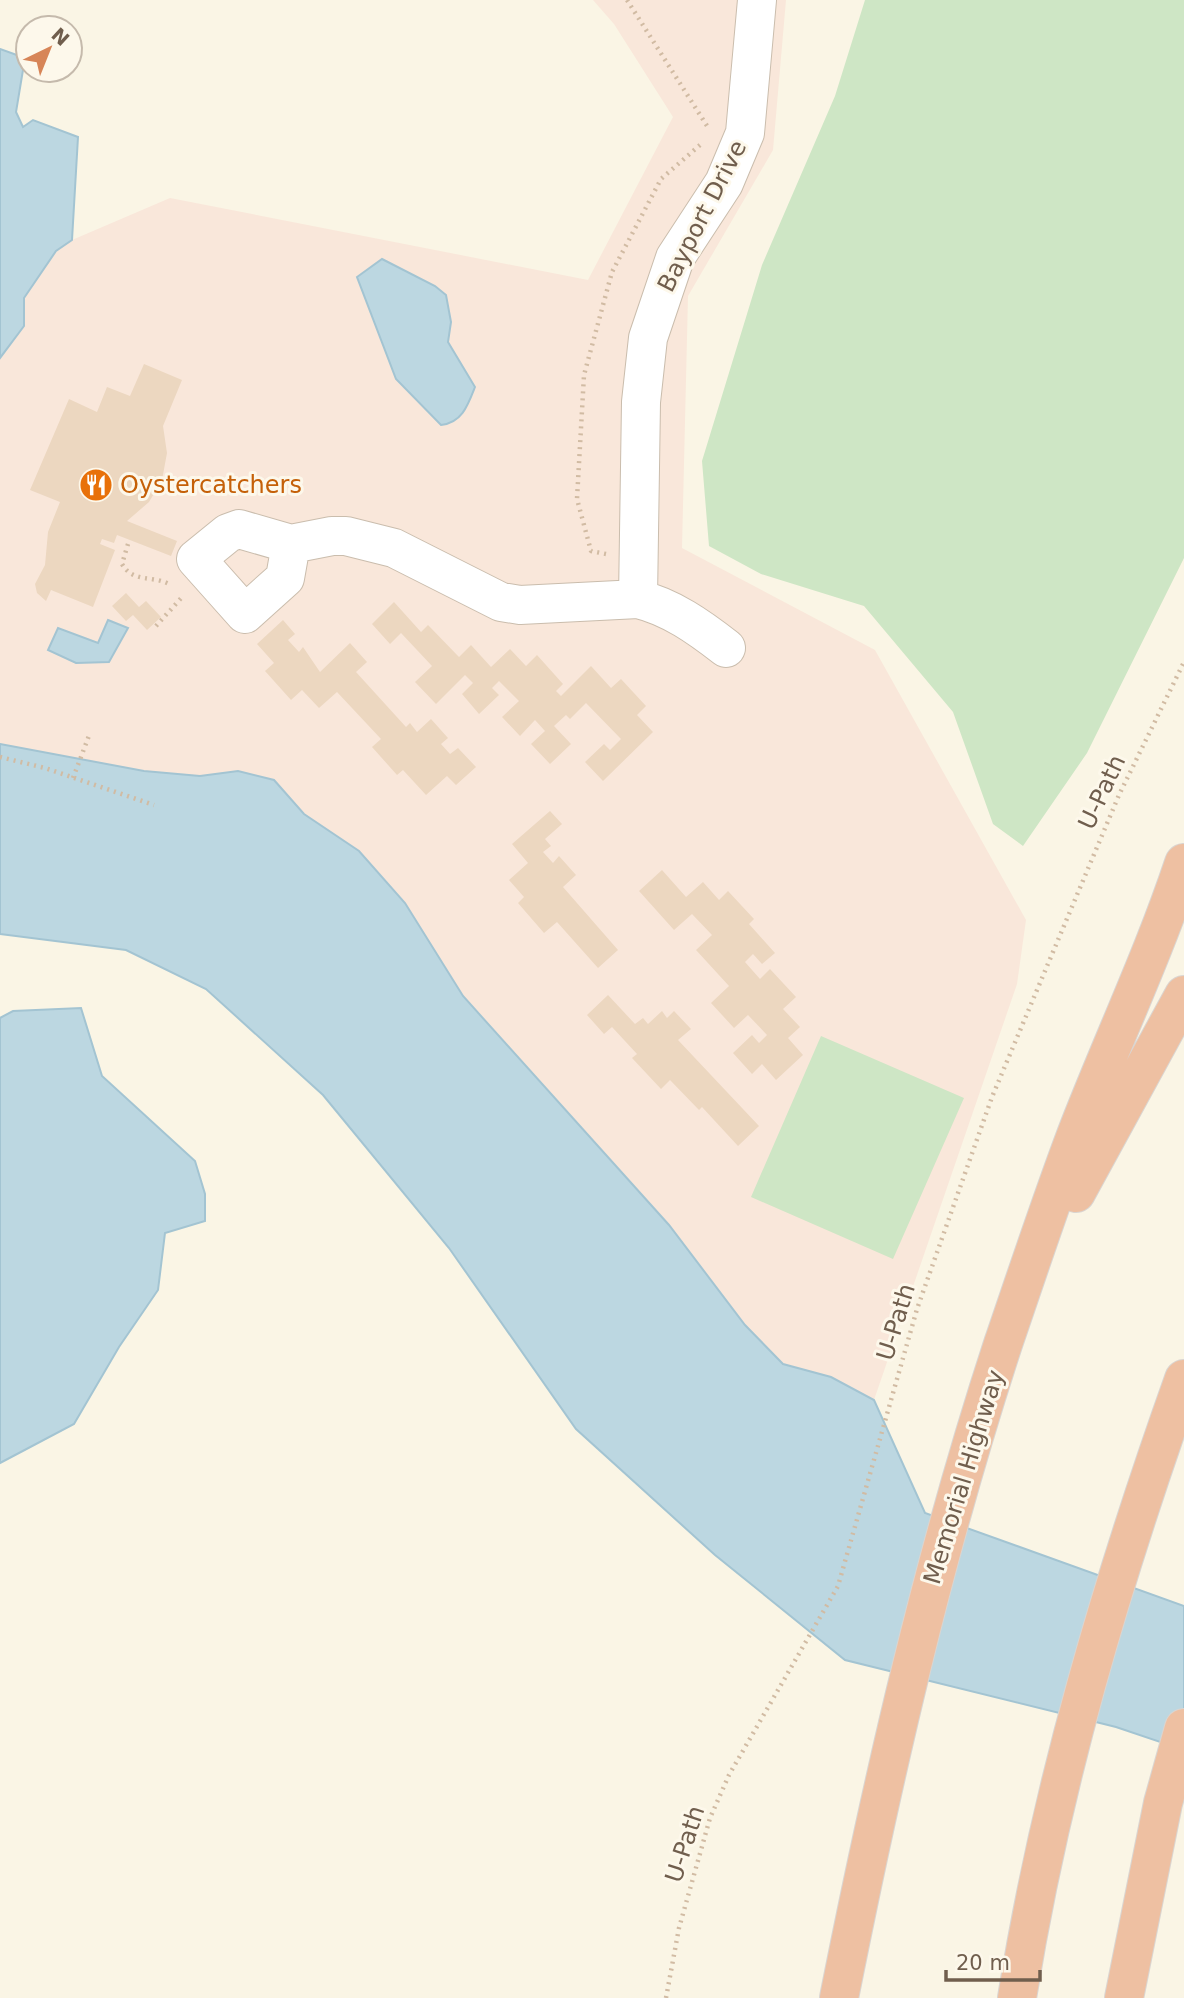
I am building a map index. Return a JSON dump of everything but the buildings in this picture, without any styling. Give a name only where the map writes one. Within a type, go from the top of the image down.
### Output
[{"type":"highway","points":[[1144,972],[1184,863]]},
{"type":"highway","points":[[1144,972],[1184,890]]},
{"type":"highway","name":"Memorial Highway","points":[[839,1998],[881,1786],[925,1605],[1003,1346],[1076,1135],[1144,972]]},
{"type":"highway","points":[[1003,1346],[1066,1213],[1184,995]]},
{"type":"highway","points":[[1017,1998],[1059,1784],[1093,1654],[1124,1551],[1184,1379]]},
{"type":"highway","points":[[1124,1998],[1163,1803],[1184,1728]]},
{"type":"street","name":"Bayport Drive","points":[[638,599],[642,402],[648,338],[675,258],[724,183],[745,133],[749,116],[757,0]]},
{"type":"street","points":[[291,544],[332,536],[362,538],[421,561],[484,596],[520,606],[638,599],[671,611],[726,648]]},
{"type":"path","points":[[627,0],[636,10],[712,135]]},
{"type":"path","points":[[610,555],[592,551],[577,499],[584,375],[611,272],[661,179],[702,144]]},
{"type":"path","points":[[128,544],[122,564],[127,573],[134,578],[155,579],[172,586]]},
{"type":"path","points":[[156,626],[184,594],[180,590]]},
{"type":"path","name":"U-Path","points":[[666,1998],[678,1928],[710,1818],[729,1775],[838,1587],[917,1309],[992,1097],[1119,795],[1184,662]]},
{"type":"path","points":[[73,778],[90,733]]},
{"type":"path","points":[[0,757],[73,778],[154,806]]},
{"type":"shaded area","points":[[593,0],[786,0],[773,150],[688,296],[682,548],[875,650],[1026,920],[1017,984],[874,1400],[831,1377],[783,1364],[745,1325],[669,1225],[463,996],[405,903],[359,851],[304,814],[291,801],[238,771],[200,776],[144,771],[0,744],[0,358],[24,326],[24,298],[56,251],[72,240],[170,198],[588,280],[673,117],[614,24]]},
{"type":"green space","points":[[865,0],[1184,0],[1184,558],[1087,753],[1023,846],[993,824],[953,712],[864,606],[761,574],[709,546],[702,461],[762,265],[835,96]]},
{"type":"green space","points":[[821,1036],[964,1098],[893,1259],[751,1197]]},
{"type":"water","points":[[0,49],[14,54],[14,84],[21,84],[16,112],[23,127],[33,120],[78,137],[72,240],[56,251],[24,298],[24,326],[0,358]]},
{"type":"water","points":[[382,259],[435,286],[446,295],[451,322],[448,342],[475,387],[463,412],[448,424],[441,425],[396,379],[357,277]]},
{"type":"water","points":[[108,620],[128,628],[109,662],[76,663],[48,650],[58,628],[98,643]]},
{"type":"water","points":[[0,744],[144,771],[200,776],[238,771],[274,780],[304,814],[359,851],[405,903],[463,996],[669,1225],[745,1325],[783,1364],[831,1377],[874,1400],[925,1513],[1184,1606],[1184,1750],[1116,1727],[845,1660],[715,1555],[576,1429],[449,1248],[323,1095],[206,989],[126,950],[0,934]]},
{"type":"water","points":[[81,1008],[102,1076],[195,1161],[205,1194],[205,1221],[165,1233],[158,1290],[119,1347],[74,1424],[0,1463],[0,1018],[13,1011]]},
{"type":"place","name":"Oystercatchers","points":[[96,485]]}]
